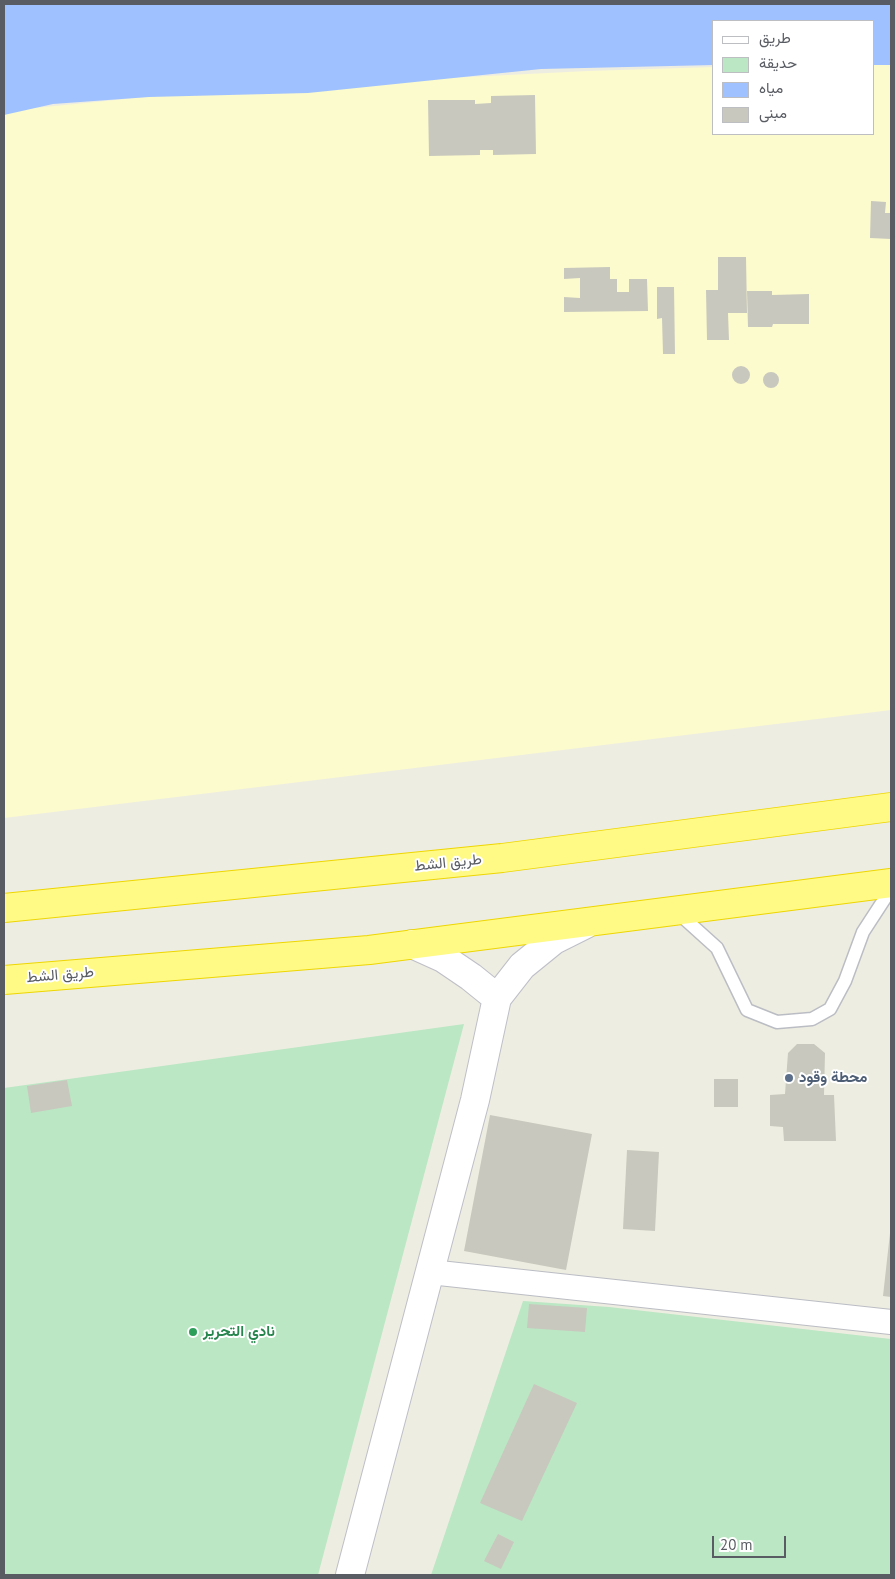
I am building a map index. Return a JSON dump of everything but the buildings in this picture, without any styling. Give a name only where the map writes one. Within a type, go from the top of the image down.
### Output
[{"type":"highway","name":"طريق الشط","points":[[4,908],[502,858],[891,807]]},
{"type":"highway","name":"طريق الشط","points":[[4,980],[359,951],[891,883]]},
{"type":"street","points":[[350,1575],[475,1100],[497,998],[522,966],[554,940],[591,922]]},
{"type":"street","points":[[412,944],[442,958],[471,977],[497,998]]},
{"type":"street","points":[[430,1272],[891,1322]]},
{"type":"lane","points":[[675,910],[717,948],[747,1010],[777,1022],[812,1019],[830,1009],[845,981],[863,932],[891,889]]},
{"type":"green space","name":"نادي التحرير","points":[[464,1024],[318,1575],[4,1575],[4,1088]]},
{"type":"green space","points":[[523,1301],[609,1307],[891,1339],[891,1575],[431,1575]]},
{"type":"sand","points":[[875,62],[891,64],[891,710],[4,818],[4,111],[227,89],[588,71],[712,67],[712,135],[875,135]]},
{"type":"water","points":[[4,4],[891,4],[891,65],[875,65],[875,20],[712,20],[712,65],[541,69],[308,93],[149,97],[53,104],[4,115]]},
{"type":"place","name":"محطة وقود","points":[[789,1078]]},
{"type":"place","name":"نادي التحرير","points":[[193,1332]]}]
